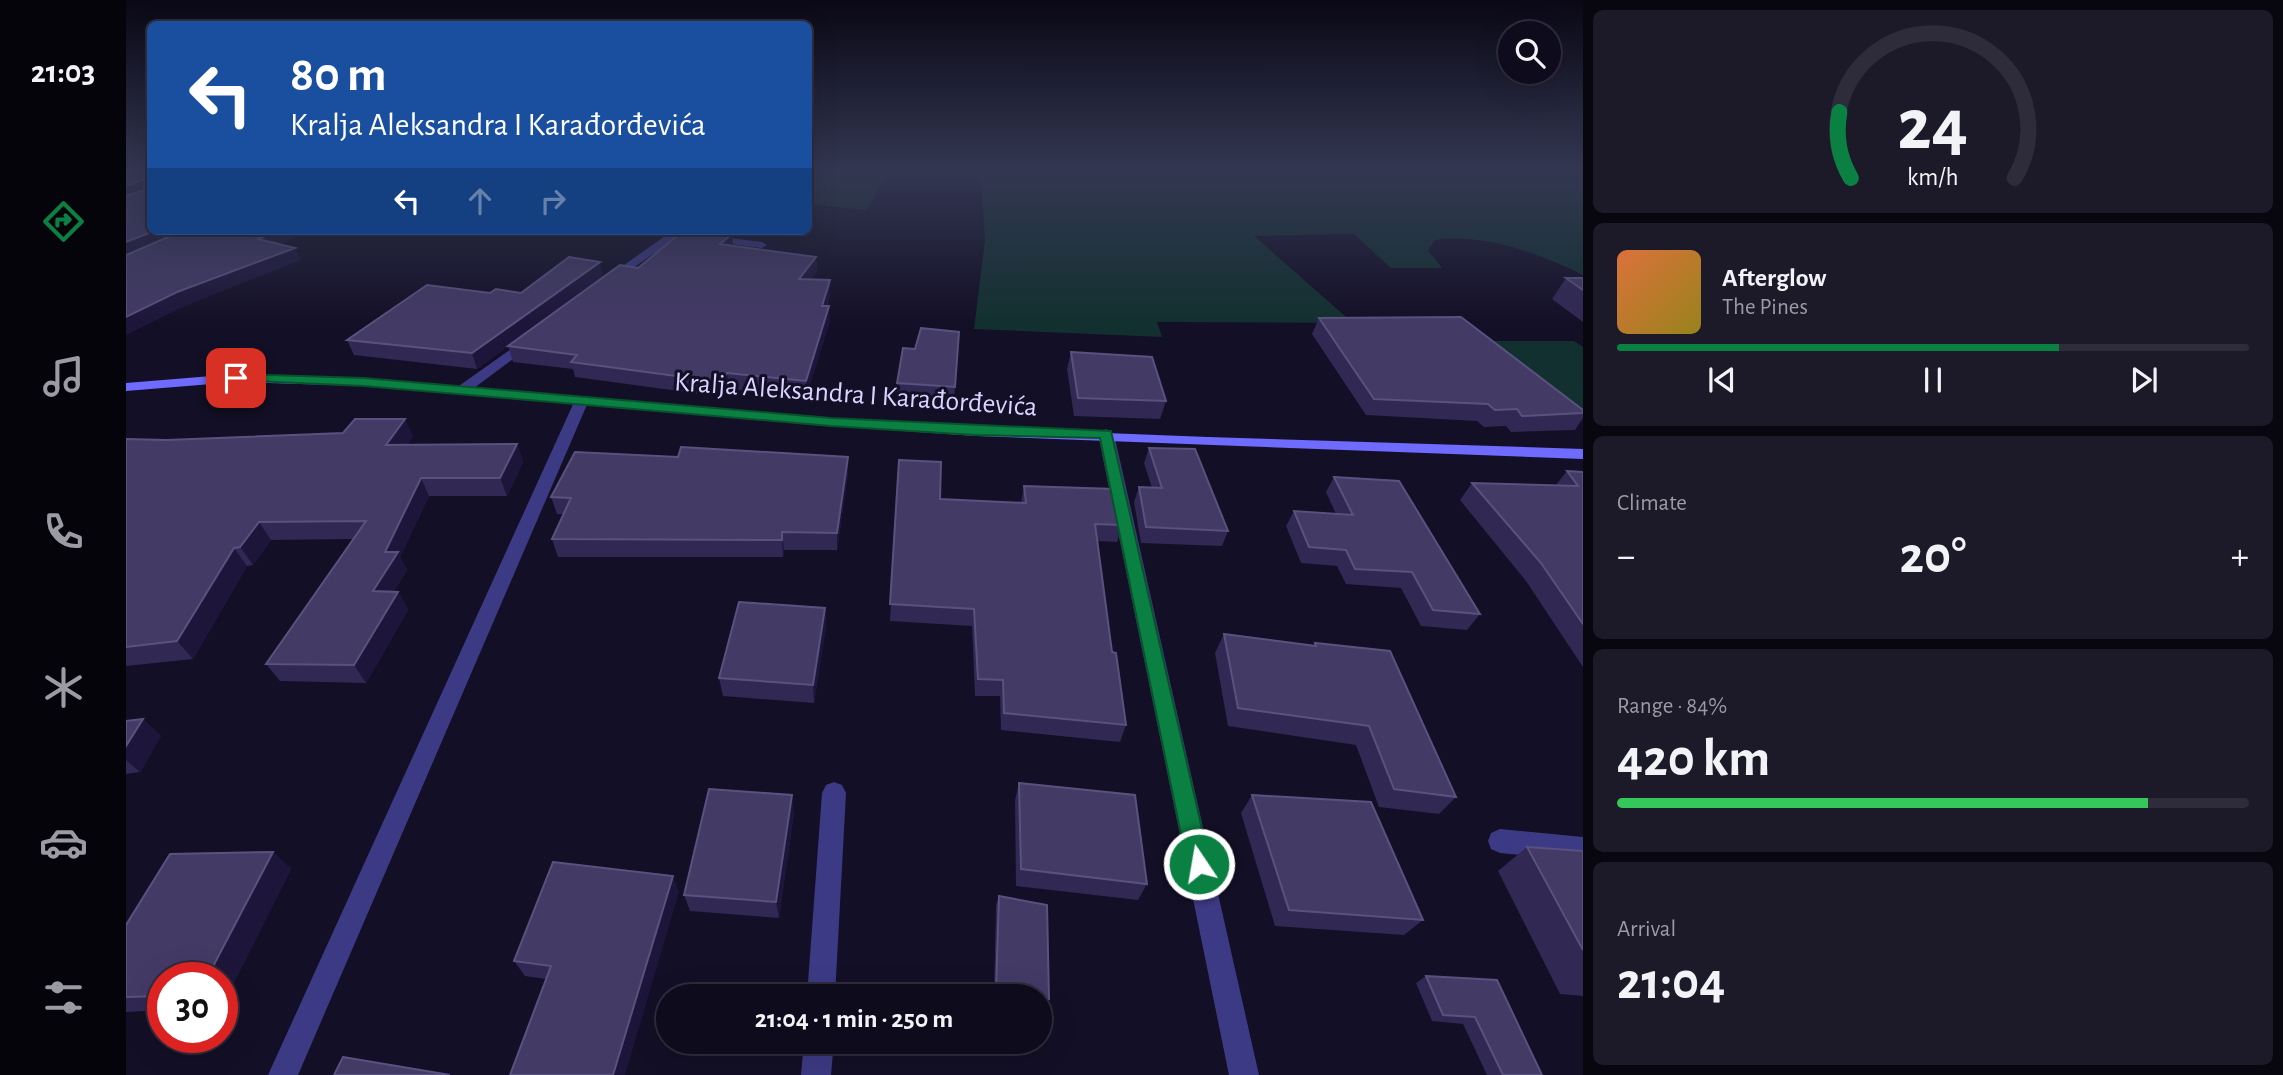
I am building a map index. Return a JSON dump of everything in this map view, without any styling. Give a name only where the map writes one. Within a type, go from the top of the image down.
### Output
[{"type":"street","points":[[597,289],[669,237],[682,235],[762,245]]},
{"type":"street","points":[[461,391],[542,330]]},
{"type":"street","name":"Kralja Aleksandra I Karađorđevića","points":[[126,387],[236,378],[364,382],[831,422],[975,431],[1583,454]]},
{"type":"street","points":[[283,1075],[582,400]]},
{"type":"street","points":[[1106,434],[1244,1075]]},
{"type":"street","points":[[822,984],[834,793]]},
{"type":"street","points":[[1500,841],[1583,849]]},
{"type":"street","points":[[816,1075],[817,1054]]},
{"type":"green space","points":[[984,222],[1583,222],[1583,275],[1530,252],[1473,239],[1435,240],[1428,250],[1442,268],[1391,268],[1354,234],[1254,236],[1353,323],[1157,322],[1162,337],[974,329],[985,240]]},
{"type":"green space","points":[[1488,341],[1574,341],[1583,347],[1583,415]]},
{"type":"building","points":[[126,222],[147,222],[147,234],[126,242]]},
{"type":"building","points":[[173,235],[267,235],[258,239],[295,248],[177,292],[126,317],[126,255]]},
{"type":"building","points":[[678,235],[731,235],[720,244],[816,257],[799,279],[830,280],[822,306],[829,306],[806,381],[727,373],[721,382],[571,362],[577,355],[508,346],[620,265],[638,268]]},
{"type":"building","points":[[569,257],[600,262],[472,353],[347,340],[427,285],[490,293],[496,289],[521,293]]},
{"type":"building","points":[[1566,278],[1583,278],[1583,290]]},
{"type":"building","points":[[1461,317],[1583,410],[1583,413],[1522,416],[1517,409],[1495,410],[1488,404],[1374,399],[1319,318]]},
{"type":"building","points":[[921,328],[959,332],[955,387],[897,383],[903,348],[915,349]]},
{"type":"building","points":[[1071,352],[1152,357],[1166,401],[1078,398]]},
{"type":"building","points":[[355,419],[405,419],[386,445],[517,444],[500,478],[421,478],[385,552],[398,552],[373,591],[398,592],[354,665],[266,664],[366,521],[259,522],[240,547],[234,548],[177,641],[126,647],[126,439],[167,440],[343,433]]},
{"type":"building","points":[[681,447],[848,457],[837,533],[782,532],[782,540],[552,539],[571,498],[551,497],[575,452],[678,457]]},
{"type":"building","points":[[1149,448],[1195,449],[1228,531],[1146,527],[1139,487],[1162,488]]},
{"type":"building","points":[[899,460],[941,462],[940,499],[1026,503],[1024,486],[1115,489],[1122,525],[1095,524],[1112,652],[1116,653],[1126,725],[1004,713],[1003,680],[978,679],[974,609],[890,604]]},
{"type":"building","points":[[1567,471],[1583,472],[1583,624],[1541,563],[1472,483],[1578,486]]},
{"type":"building","points":[[1334,477],[1399,481],[1480,614],[1433,610],[1412,572],[1355,569],[1346,550],[1309,547],[1294,511],[1353,515]]},
{"type":"building","points":[[739,602],[825,608],[813,685],[719,678]]},
{"type":"building","points":[[1224,634],[1316,646],[1315,643],[1390,651],[1456,797],[1394,789],[1369,726],[1238,708]]},
{"type":"building","points":[[143,719],[126,746],[126,721]]},
{"type":"building","points":[[1019,783],[1135,795],[1147,884],[1021,869]]},
{"type":"building","points":[[709,789],[792,795],[776,902],[684,895]]},
{"type":"building","points":[[1252,795],[1371,802],[1423,920],[1289,910]]},
{"type":"building","points":[[1527,847],[1583,851],[1583,950]]},
{"type":"building","points":[[273,852],[215,962],[147,962],[147,996],[126,997],[126,925],[170,854]]},
{"type":"building","points":[[553,862],[673,876],[613,1075],[510,1075],[551,966],[514,961]]},
{"type":"building","points":[[999,896],[1047,905],[1049,984],[996,984]]},
{"type":"building","points":[[1426,976],[1497,980],[1542,1075],[1503,1075],[1475,1017],[1443,1015]]},
{"type":"building","points":[[343,1057],[450,1075],[334,1075]]},
{"type":"route","points":[[236,378],[364,382],[831,422],[975,431],[1106,434],[1199,864]]}]
